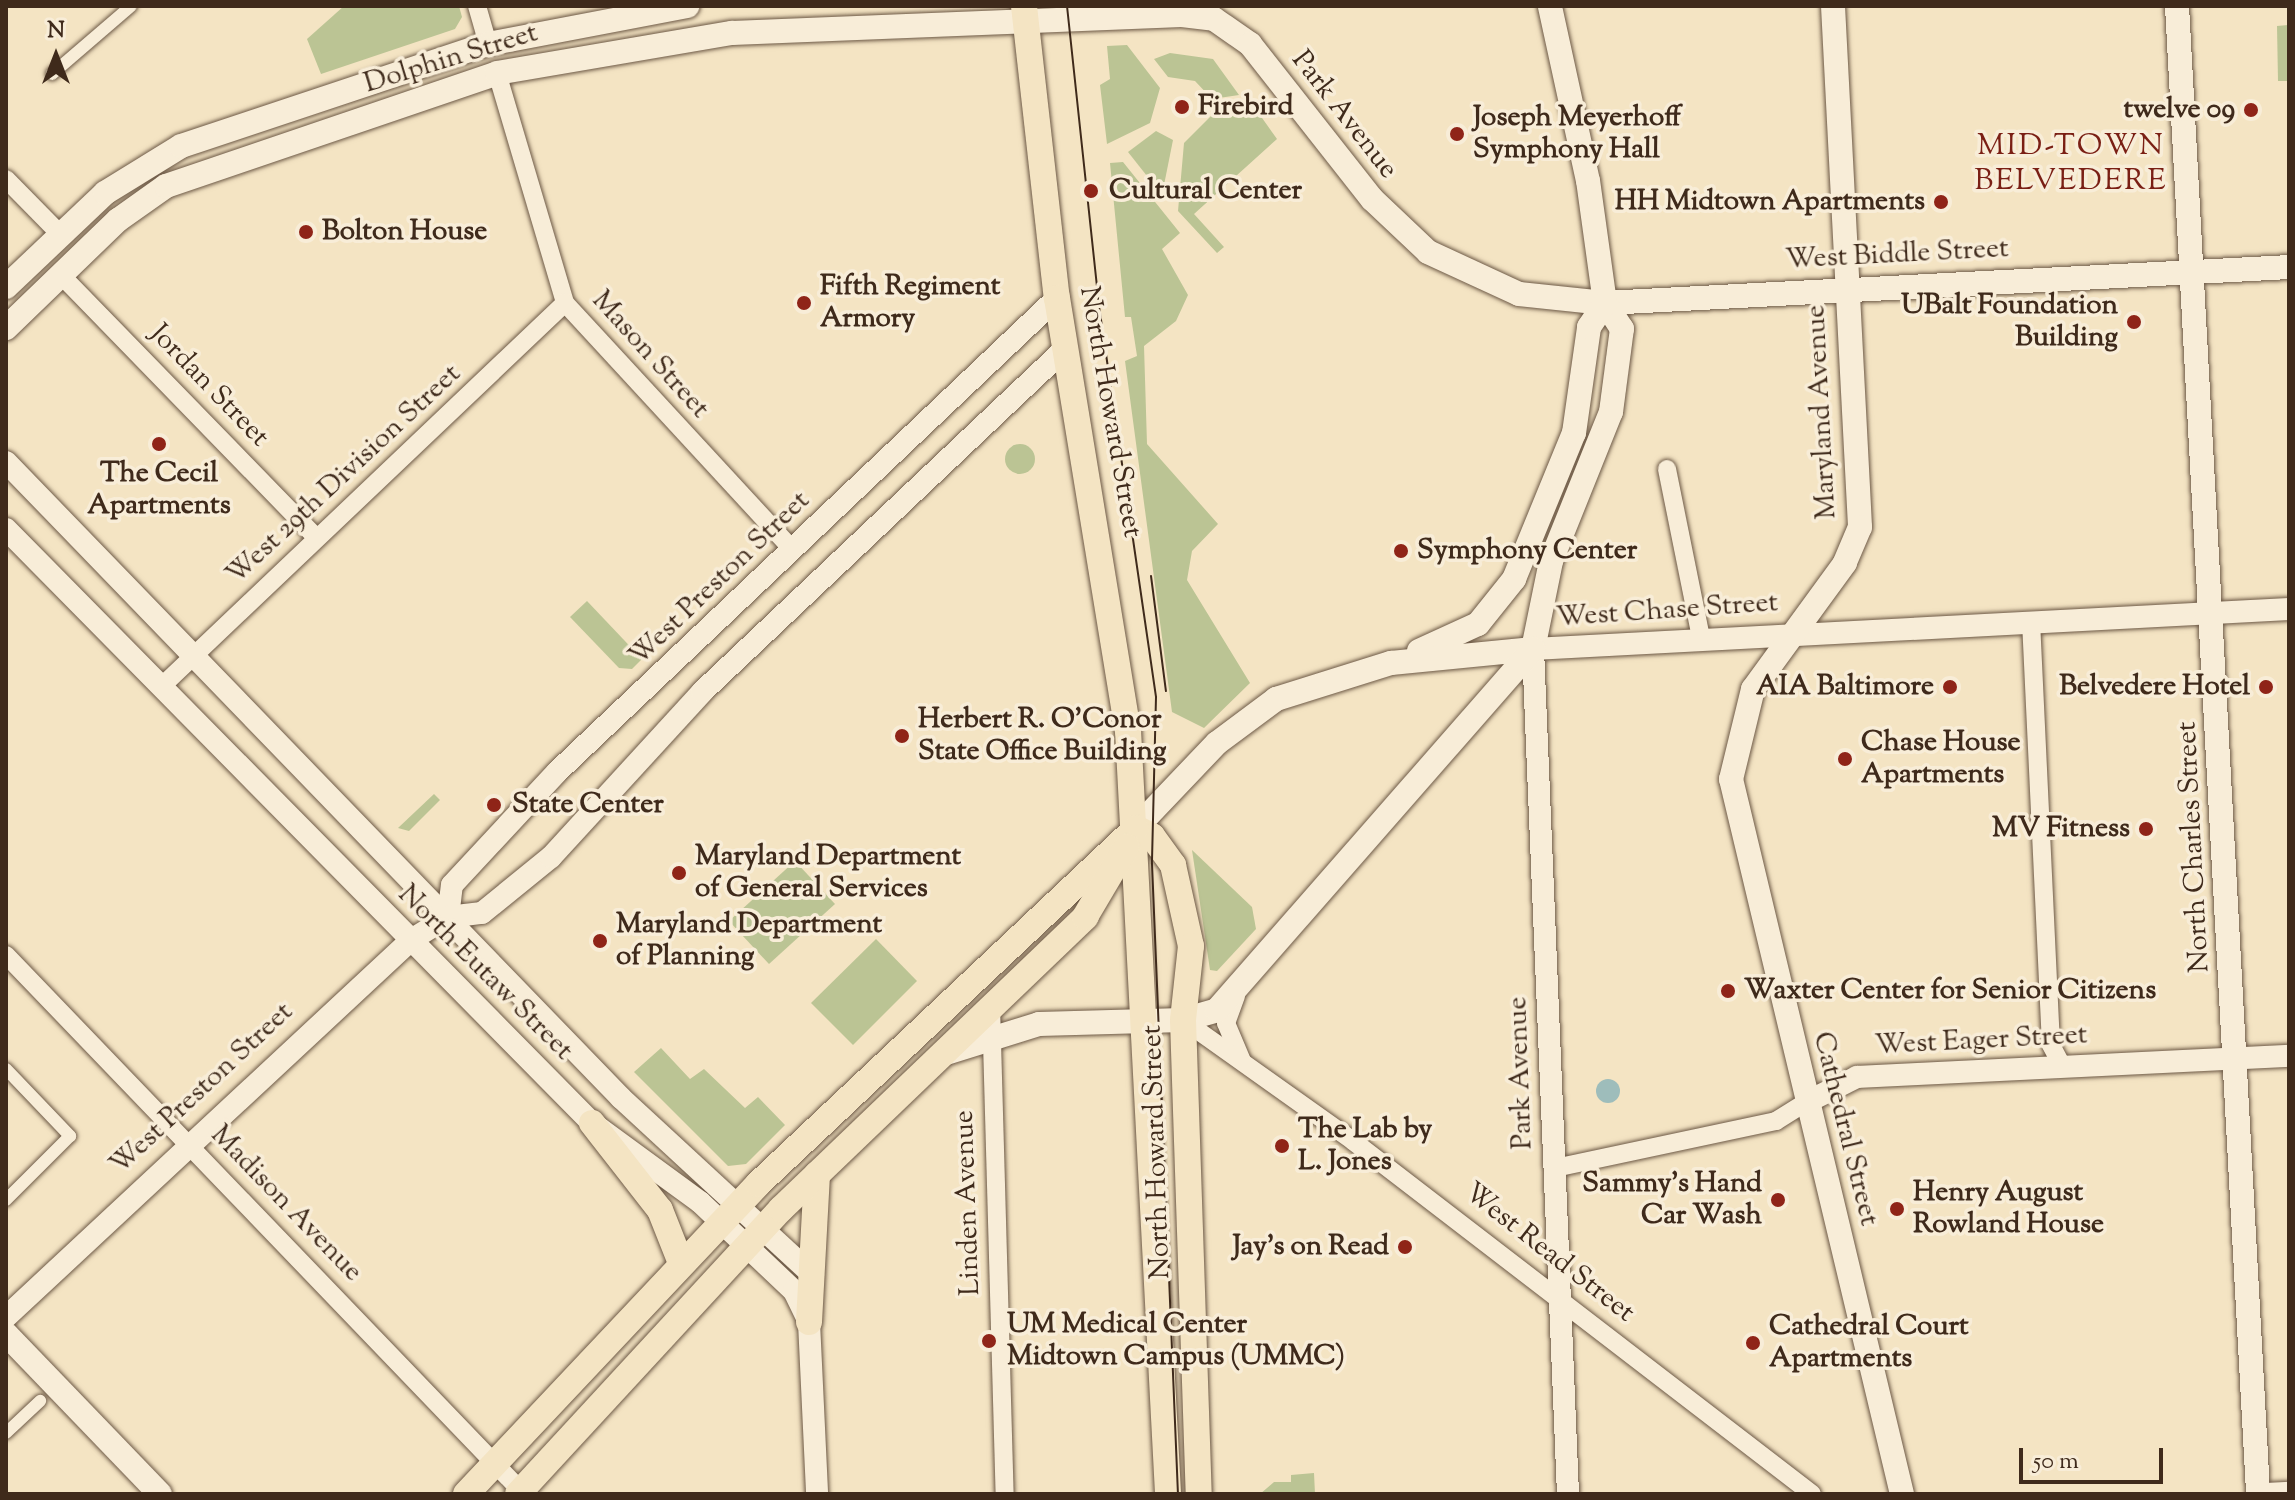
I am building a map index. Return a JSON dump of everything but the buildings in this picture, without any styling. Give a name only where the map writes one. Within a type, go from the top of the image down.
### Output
[{"type":"main road","name":"Dolphin Street","points":[[6,287],[60,234],[129,174],[181,146],[488,44],[687,6]]},
{"type":"main road","points":[[1391,663],[1533,649],[1551,561],[1615,397],[1622,329],[1605,303],[1588,181],[1550,6]]},
{"type":"main road","name":"Maryland Avenue","points":[[1731,779],[1746,705],[1792,633],[1845,563],[1860,527],[1833,6]]},
{"type":"main road","name":"North Charles Street","points":[[2177,6],[2258,1494]]},
{"type":"main road","name":"Dolphin Street","points":[[6,328],[141,201],[191,174],[497,73],[719,34],[1025,14]]},
{"type":"main road","name":"Park Avenue","points":[[1025,14],[1214,19],[1250,44],[1372,199],[1428,252],[1519,294],[1605,303]]},
{"type":"main road","name":"North Howard Street","points":[[1025,14],[1057,298],[1110,599],[1136,828],[1149,1019],[1168,1494]]},
{"type":"main road","name":"West Biddle Street","points":[[1605,303],[1846,286],[2289,267]]},
{"type":"main road","points":[[466,1494],[729,1213],[1136,828],[1217,743],[1276,699],[1391,663],[1467,631],[1502,600],[1574,433],[1589,327],[1605,303]]},
{"type":"main road","name":"West Chase Street","points":[[1183,1020],[1236,994],[1533,649]]},
{"type":"main road","name":"Cathedral Street","points":[[1731,779],[1902,1494]]},
{"type":"main road","points":[[521,1493],[755,1236],[927,1065],[1085,917],[1136,828]]},
{"type":"main road","name":"North Howard Street","points":[[1136,828],[1163,846],[1187,910],[1183,1020],[1199,1494]]},
{"type":"main road","points":[[927,1065],[991,1035],[1039,1024],[1183,1020]]},
{"type":"main road","points":[[592,1123],[660,1210],[681,1263]]},
{"type":"main road","points":[[809,1322],[817,1174]]},
{"type":"main road","points":[[6,1334],[160,1494]]},
{"type":"street","points":[[52,74],[131,6]]},
{"type":"street","points":[[477,6],[488,44]]},
{"type":"street","name":"Mason Street","points":[[497,73],[565,303],[793,550]]},
{"type":"street","points":[[6,179],[60,234]]},
{"type":"street","name":"Jordan Street","points":[[60,274],[317,538]]},
{"type":"street","name":"West Preston Street","points":[[448,917],[452,885],[507,824],[1057,298]]},
{"type":"street","name":"West 29th Division Street","points":[[161,687],[565,303]]},
{"type":"street","name":"West Preston Street","points":[[6,1317],[187,1142],[411,940],[448,917],[482,913],[551,857],[702,692],[1065,349]]},
{"type":"street","name":"North Eutaw Street","points":[[6,462],[448,917],[729,1213],[755,1236],[813,1275]]},
{"type":"street","points":[[1667,469],[1701,637]]},
{"type":"street","name":"North Eutaw Street","points":[[6,529],[592,1123],[729,1213]]},
{"type":"street","name":"West Chase Street","points":[[1533,649],[1701,637],[2289,609]]},
{"type":"street","points":[[2031,621],[2051,1045],[2062,1066]]},
{"type":"street","name":"Park Avenue","points":[[1533,649],[1568,1494]]},
{"type":"street","name":"Madison Avenue","points":[[6,955],[521,1493]]},
{"type":"street","name":"West Chase Street","points":[[1226,1023],[1236,994]]},
{"type":"street","name":"Linden Avenue","points":[[991,1006],[1005,1494]]},
{"type":"street","name":"West Read Street","points":[[1183,1020],[1558,1298],[1812,1494]]},
{"type":"street","name":"West Read Street","points":[[1226,1023],[1245,1066]]},
{"type":"street","name":"West Eager Street","points":[[1555,1168],[1776,1121],[1845,1078],[2289,1056]]},
{"type":"street","points":[[6,1069],[70,1136],[6,1200]]},
{"type":"street","name":"North Eutaw Street","points":[[755,1236],[794,1291],[809,1322],[817,1494]]},
{"type":"street","points":[[6,1433],[40,1401]]},
{"type":"street","points":[[2267,1494],[2289,1493]]},
{"type":"green space","points":[[344,6],[459,6],[462,17],[455,29],[321,74],[307,39]]},
{"type":"green space","points":[[2289,25],[2289,81],[2278,81],[2277,26]]},
{"type":"green space","points":[[1127,45],[1160,88],[1150,123],[1107,144],[1100,85],[1110,79],[1107,46]]},
{"type":"green space","points":[[1170,53],[1213,59],[1239,95],[1212,99],[1195,81],[1168,77],[1154,59]]},
{"type":"green space","points":[[1255,108],[1277,139],[1194,214],[1224,247],[1217,253],[1178,211],[1184,143],[1213,114]]},
{"type":"green space","points":[[1156,131],[1173,140],[1162,195],[1128,152]]},
{"type":"green space","points":[[1123,162],[1180,233],[1162,249],[1188,295],[1176,321],[1144,346],[1147,444],[1218,524],[1192,551],[1187,580],[1250,683],[1204,728],[1172,712],[1125,361],[1137,356],[1131,317],[1125,317],[1110,163]]},
{"type":"green space","points":[[1020,444],[1031,448],[1035,459],[1031,470],[1020,474],[1009,470],[1005,459],[1009,448]]},
{"type":"green space","points":[[587,601],[642,659],[632,669],[619,668],[570,617]]},
{"type":"green space","points":[[434,794],[440,800],[409,831],[398,828]]},
{"type":"green space","points":[[1192,850],[1252,907],[1256,929],[1217,971],[1210,970]]},
{"type":"green space","points":[[795,861],[835,904],[769,964],[729,921]]},
{"type":"green space","points":[[876,939],[917,981],[853,1045],[811,1003]]},
{"type":"green space","points":[[661,1048],[690,1079],[704,1069],[745,1108],[758,1097],[785,1125],[746,1164],[728,1166],[634,1072]]},
{"type":"green space","points":[[1314,1473],[1315,1494],[1260,1494],[1274,1482],[1291,1482],[1291,1475]]},
{"type":"water","points":[[1608,1079],[1617,1082],[1620,1091],[1617,1100],[1608,1103],[1599,1100],[1596,1091],[1599,1082]]},
{"type":"tram line","points":[[1067,6],[1100,313],[1156,697],[1152,864],[1178,1494]]},
{"type":"tram line","points":[[1151,576],[1166,691]]},
{"type":"place","name":"Firebird","points":[[1182,107]]},
{"type":"place","name":"twelve 09","points":[[2251,110]]},
{"type":"place","name":"Joseph Meyerhoff Symphony Hall","points":[[1457,134]]},
{"type":"place","name":"Cultural Center","points":[[1091,191]]},
{"type":"place","name":"HH Midtown Apartments","points":[[1941,202]]},
{"type":"place","name":"Bolton House","points":[[306,232]]},
{"type":"place","name":"Fifth Regiment Armory","points":[[804,303]]},
{"type":"place","name":"UBalt Foundation Building","points":[[2134,322]]},
{"type":"place","name":"The Cecil Apartments","points":[[159,444]]},
{"type":"place","name":"Symphony Center","points":[[1401,551]]},
{"type":"place","name":"AIA Baltimore","points":[[1950,687]]},
{"type":"place","name":"Belvedere Hotel","points":[[2266,687]]},
{"type":"place","name":"Herbert R. O'Conor State Office Building","points":[[902,736]]},
{"type":"place","name":"Chase House Apartments","points":[[1845,759]]},
{"type":"place","name":"State Center","points":[[494,805]]},
{"type":"place","name":"MV Fitness","points":[[2146,829]]},
{"type":"place","name":"Maryland Department of General Services","points":[[679,873]]},
{"type":"place","name":"Maryland Department of Planning","points":[[600,941]]},
{"type":"place","name":"Waxter Center for Senior Citizens","points":[[1728,991]]},
{"type":"place","name":"The Lab by L. Jones","points":[[1282,1146]]},
{"type":"place","name":"Sammy's Hand Car Wash","points":[[1778,1200]]},
{"type":"place","name":"Henry August Rowland House","points":[[1897,1209]]},
{"type":"place","name":"Jay's on Read","points":[[1405,1247]]},
{"type":"place","name":"UM Medical Center Midtown Campus (UMMC)","points":[[989,1341]]},
{"type":"place","name":"Cathedral Court Apartments","points":[[1753,1343]]},
{"type":"district","name":"MID-TOWN BELVEDERE","points":[[2071,164]]}]
